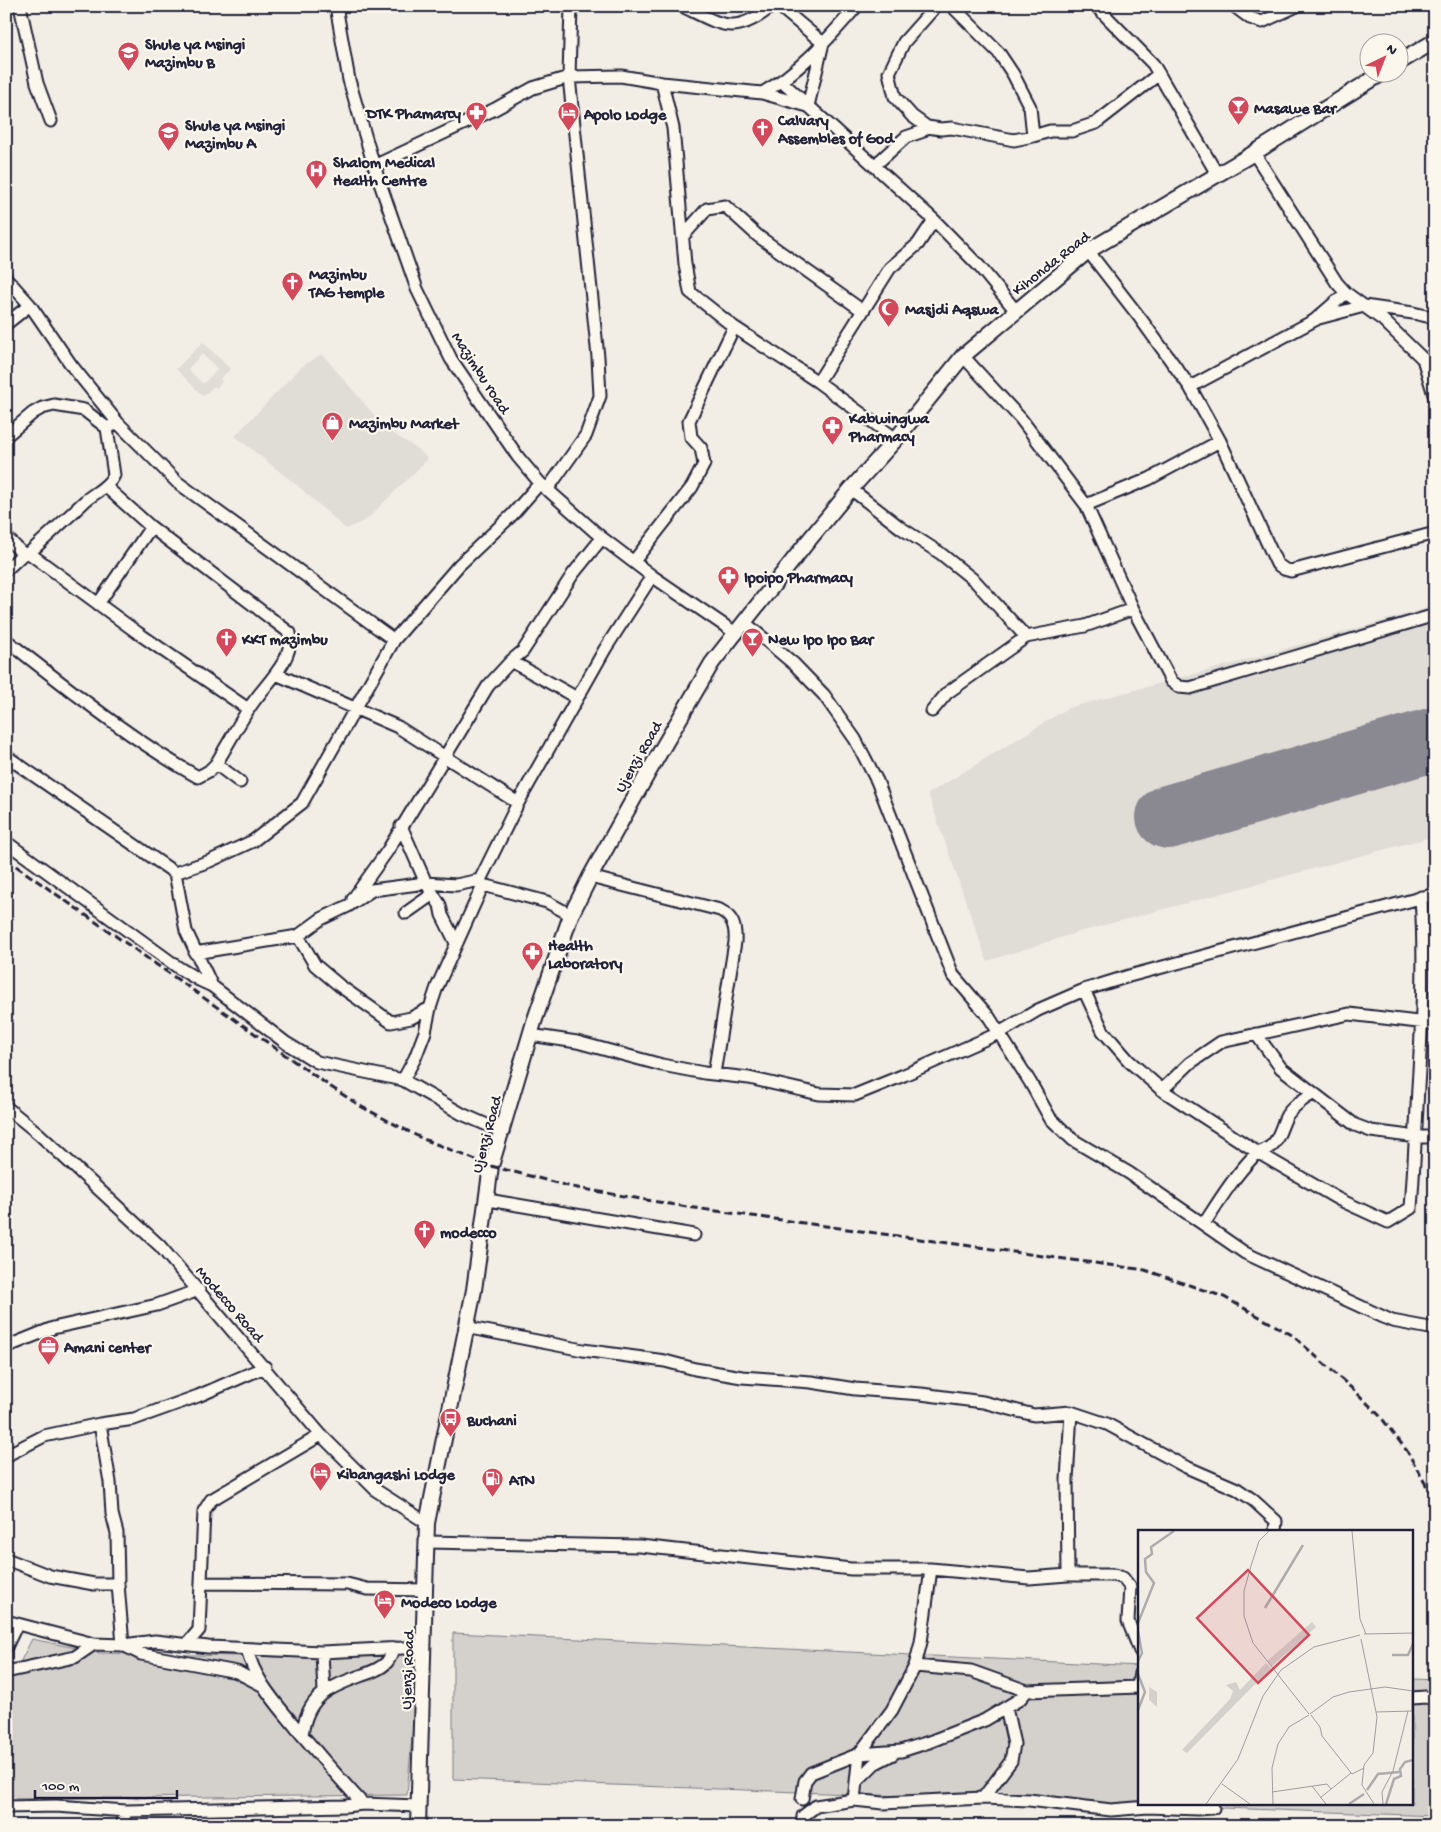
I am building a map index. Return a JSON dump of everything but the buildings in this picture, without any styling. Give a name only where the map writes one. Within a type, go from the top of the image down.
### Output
[{"type":"street","points":[[20,6],[36,84],[51,121]]},
{"type":"street","name":"Mazimbu road","points":[[336,6],[349,80],[374,166],[418,289],[450,359],[518,457],[544,487],[602,538],[652,576],[739,627],[794,664],[824,695],[855,739],[877,780],[953,974],[989,1017],[1050,1118],[1073,1140],[1130,1173],[1245,1253],[1392,1321],[1435,1329]]},
{"type":"street","points":[[175,873],[252,841],[302,803],[394,640],[459,565],[544,487],[586,434],[600,396],[598,357],[569,77],[571,6]]},
{"type":"street","points":[[682,6],[726,26],[742,25],[757,18],[772,6]]},
{"type":"street","points":[[779,6],[824,44]]},
{"type":"street","points":[[762,93],[781,81],[824,44],[857,6]]},
{"type":"street","points":[[936,6],[904,42],[889,73],[895,97],[912,116],[927,127],[952,128],[1014,140],[1050,131],[1072,131],[1096,123],[1159,74]]},
{"type":"street","points":[[952,6],[999,52],[1013,74],[1030,107],[1034,136]]},
{"type":"street","points":[[1234,6],[1250,18],[1262,22],[1275,18],[1297,6]]},
{"type":"street","points":[[1100,7],[1153,64],[1217,174]]},
{"type":"street","points":[[1408,57],[1435,41]]},
{"type":"street","points":[[808,106],[824,44]]},
{"type":"street","points":[[374,166],[495,109],[533,88],[569,77],[621,76],[662,83],[762,93],[808,106]]},
{"type":"street","points":[[781,81],[934,220],[979,266],[1016,311]]},
{"type":"street","name":"Kihonda Road","points":[[739,627],[851,489],[896,439],[963,356],[1088,251],[1254,153],[1368,82]]},
{"type":"street","points":[[662,83],[673,128],[685,264],[690,292],[734,326],[818,382],[896,439]]},
{"type":"street","points":[[874,166],[906,137],[921,132],[927,127]]},
{"type":"street","points":[[1254,153],[1337,283],[1346,293],[1429,358],[1435,398]]},
{"type":"street","points":[[683,236],[707,209],[725,206],[758,236],[863,311]]},
{"type":"street","points":[[818,382],[890,268],[918,244],[934,220]]},
{"type":"street","points":[[1088,251],[1190,387],[1220,441],[1277,564],[1290,571],[1435,533]]},
{"type":"street","points":[[6,278],[30,305],[103,405],[112,426],[114,475],[112,480],[86,500],[61,525],[6,570]]},
{"type":"street","points":[[1315,320],[1346,293]]},
{"type":"street","points":[[6,324],[30,305]]},
{"type":"street","points":[[1190,387],[1315,320],[1364,306],[1435,318]]},
{"type":"street","points":[[634,561],[692,487],[704,464],[701,448],[691,437],[689,421],[734,326]]},
{"type":"street","points":[[963,356],[1021,419],[1086,505],[1133,609],[1171,680],[1179,687],[1184,689],[1435,616]]},
{"type":"street","points":[[84,410],[90,388]]},
{"type":"street","points":[[84,410],[103,405]]},
{"type":"street","points":[[6,436],[33,412],[42,408],[54,406],[84,410],[112,426],[178,482],[394,640]]},
{"type":"street","points":[[1086,505],[1149,479],[1220,441]]},
{"type":"street","points":[[6,640],[85,701],[198,777],[209,771],[216,764],[248,708],[276,674],[289,650],[291,642],[290,633],[151,527],[105,486]]},
{"type":"street","points":[[851,489],[901,528],[940,553],[975,581],[1026,637]]},
{"type":"street","points":[[98,604],[151,527]]},
{"type":"street","points":[[6,537],[98,604],[248,708]]},
{"type":"street","points":[[348,906],[383,857],[488,686],[510,661],[523,650],[573,574],[602,538]]},
{"type":"street","points":[[403,1080],[426,1032],[430,1008],[437,988],[518,803],[605,649],[652,576]]},
{"type":"street","points":[[932,711],[947,693],[1026,637],[1085,626],[1133,609]]},
{"type":"street","name":"Ujenzi Road","points":[[418,1826],[427,1523],[474,1290],[488,1200],[491,1166],[503,1132],[530,1035],[571,915],[648,773],[712,663],[739,627]]},
{"type":"street","points":[[510,661],[577,698]]},
{"type":"street","points":[[276,674],[398,727],[518,803]]},
{"type":"street","points":[[6,756],[175,873],[186,931],[212,986]]},
{"type":"street","points":[[216,764],[240,782]]},
{"type":"street","points":[[401,826],[426,883],[440,905],[442,915],[456,943]]},
{"type":"street","points":[[6,842],[179,968],[212,986],[286,1044],[317,1062],[403,1080],[462,1114],[503,1132]]},
{"type":"street","points":[[590,877],[720,910],[729,915],[736,931],[735,942],[714,1074]]},
{"type":"street","points":[[196,952],[298,936],[321,919],[348,906],[372,890],[426,883],[456,885],[482,882],[547,902],[571,915]]},
{"type":"street","points":[[406,913],[433,894]]},
{"type":"street","points":[[530,1035],[577,1042],[662,1065],[754,1079],[819,1094],[855,1095],[888,1083],[999,1033],[1038,1010],[1084,990],[1129,976],[1435,894]]},
{"type":"street","points":[[1084,990],[1103,1031],[1129,1061],[1162,1090],[1257,1152],[1338,1199],[1388,1222],[1411,1208],[1417,1137],[1422,1022],[1424,943],[1421,897]]},
{"type":"street","points":[[298,936],[315,965],[340,986],[392,1022],[411,1018],[430,1008]]},
{"type":"street","points":[[1162,1090],[1190,1063],[1221,1042],[1348,1014],[1435,1024]]},
{"type":"street","points":[[1256,1034],[1282,1068],[1355,1125],[1372,1131],[1417,1137],[1435,1137]]},
{"type":"street","points":[[1204,1224],[1238,1173],[1257,1152],[1264,1151],[1272,1146],[1279,1136],[1287,1115],[1294,1107],[1314,1093]]},
{"type":"street","name":"Modecco Road","points":[[6,1107],[39,1134],[160,1246],[321,1435],[377,1491],[427,1523]]},
{"type":"street","points":[[1279,1136],[1278,1149],[1282,1166]]},
{"type":"street","points":[[488,1200],[694,1235]]},
{"type":"street","points":[[6,1347],[53,1328],[157,1305],[199,1290]]},
{"type":"street","points":[[466,1327],[583,1350],[665,1361],[695,1369],[742,1377],[810,1382],[855,1389],[921,1394],[983,1402],[1034,1415],[1071,1412],[1107,1424],[1184,1466],[1237,1489],[1253,1500],[1276,1521],[1275,1530]]},
{"type":"street","points":[[6,1457],[44,1436],[134,1419],[198,1396],[265,1367]]},
{"type":"street","points":[[1068,1575],[1067,1480],[1071,1412]]},
{"type":"street","points":[[100,1424],[110,1482],[112,1514],[118,1533],[118,1584],[123,1645]]},
{"type":"street","points":[[208,1647],[199,1630],[204,1511],[211,1500],[321,1435]]},
{"type":"street","points":[[427,1542],[640,1546],[852,1569],[931,1569],[1029,1578],[1068,1575],[1114,1575],[1123,1578],[1130,1587],[1128,1620],[1138,1646]]},
{"type":"street","points":[[6,1559],[50,1576],[94,1584],[118,1584]]},
{"type":"street","points":[[854,1800],[859,1754],[892,1710],[916,1666],[931,1569]]},
{"type":"street","points":[[202,1582],[348,1584],[367,1589],[426,1590]]},
{"type":"street","points":[[6,1647],[12,1622],[94,1644],[123,1645],[155,1640],[208,1647],[322,1652],[424,1647]]},
{"type":"street","points":[[187,1644],[199,1630]]},
{"type":"street","points":[[6,1672],[75,1656],[94,1644]]},
{"type":"street","points":[[123,1645],[141,1654],[237,1672],[262,1685]]},
{"type":"street","points":[[302,1735],[304,1717],[324,1692],[335,1685],[372,1671],[386,1662],[395,1648]]},
{"type":"street","points":[[247,1649],[250,1664],[262,1685],[302,1735],[363,1804]]},
{"type":"street","points":[[322,1652],[324,1692]]},
{"type":"street","points":[[916,1666],[971,1671],[1027,1691],[1138,1687]]},
{"type":"street","points":[[802,1799],[805,1781],[811,1773],[859,1754],[898,1751],[956,1732],[985,1720],[1006,1708],[1020,1699],[1027,1691]]},
{"type":"street","points":[[1414,1698],[1425,1696],[1435,1699]]},
{"type":"street","points":[[983,1798],[1011,1761],[1014,1744],[1006,1708]]},
{"type":"street","points":[[857,1781],[874,1764],[898,1751]]},
{"type":"street","points":[[802,1826],[803,1816],[816,1806],[854,1800],[882,1803],[983,1798],[1029,1800],[1111,1810],[1148,1807],[1197,1810],[1213,1808],[1212,1804]]},
{"type":"street","points":[[6,1807],[56,1806],[126,1811],[363,1804],[418,1806]]},
{"type":"street","points":[[122,1826],[126,1811]]},
{"type":"shaded area","points":[[203,342],[230,369],[220,379],[222,382],[216,388],[214,386],[203,396],[176,369]],"holes":[[[202,354],[218,369],[203,384],[188,369]]]},
{"type":"shaded area","name":"Mazimbu Market","points":[[322,354],[387,430],[419,450],[428,459],[366,520],[346,529],[298,486],[235,436],[301,367]]},
{"type":"shaded area","points":[[1435,606],[1435,836],[1079,932],[987,961],[928,794],[1068,708],[1232,664]]},
{"type":"shaded area","points":[[453,1633],[1138,1666],[1138,1804],[1414,1804],[1414,1679],[1435,1680],[1435,1816],[453,1779]]},
{"type":"shaded area","points":[[32,1639],[100,1653],[334,1658],[419,1653],[407,1795],[6,1799],[6,1672],[15,1672]]},
{"type":"runway","points":[[1168,817],[1435,739]]},
{"type":"railway","points":[[6,859],[362,1107],[421,1138],[491,1166],[572,1187],[687,1207],[1145,1270],[1224,1297],[1292,1335],[1357,1393],[1380,1416],[1407,1451],[1435,1501]]},
{"type":"place","name":"Shule ya Msingi Mazimbu B","points":[[129,71]]},
{"type":"place","name":"Masawe Bar","points":[[1238,126]]},
{"type":"place","name":"DTK Phamarcy","points":[[477,131]]},
{"type":"place","name":"Apolo Lodge","points":[[568,132]]},
{"type":"place","name":"Calvary Assembles of God","points":[[762,147]]},
{"type":"place","name":"Shule ya Msingi Mazimbu A","points":[[169,152]]},
{"type":"place","name":"Shalom Medical Health Centre","points":[[317,189]]},
{"type":"place","name":"Mazimbu TAG temple","points":[[293,301]]},
{"type":"place","name":"Masjdi Aqswa","points":[[889,327]]},
{"type":"place","name":"Mazimbu Market","points":[[333,441]]},
{"type":"place","name":"Kabwingwa Pharmacy","points":[[833,445]]},
{"type":"place","name":"Ipoipo Pharmacy","points":[[728,595]]},
{"type":"place","name":"KKT mazimbu","points":[[226,657]]},
{"type":"place","name":"New Ipo Ipo Bar","points":[[752,657]]},
{"type":"place","name":"Health Laboratory","points":[[532,972]]},
{"type":"place","name":"modecco","points":[[424,1250]]},
{"type":"place","name":"Amani center","points":[[48,1365]]},
{"type":"place","name":"Buchani","points":[[451,1438]]},
{"type":"place","name":"Kibangashi Lodge","points":[[321,1492]]},
{"type":"place","name":"ATN","points":[[493,1498]]},
{"type":"place","name":"Modeco Lodge","points":[[385,1620]]}]
